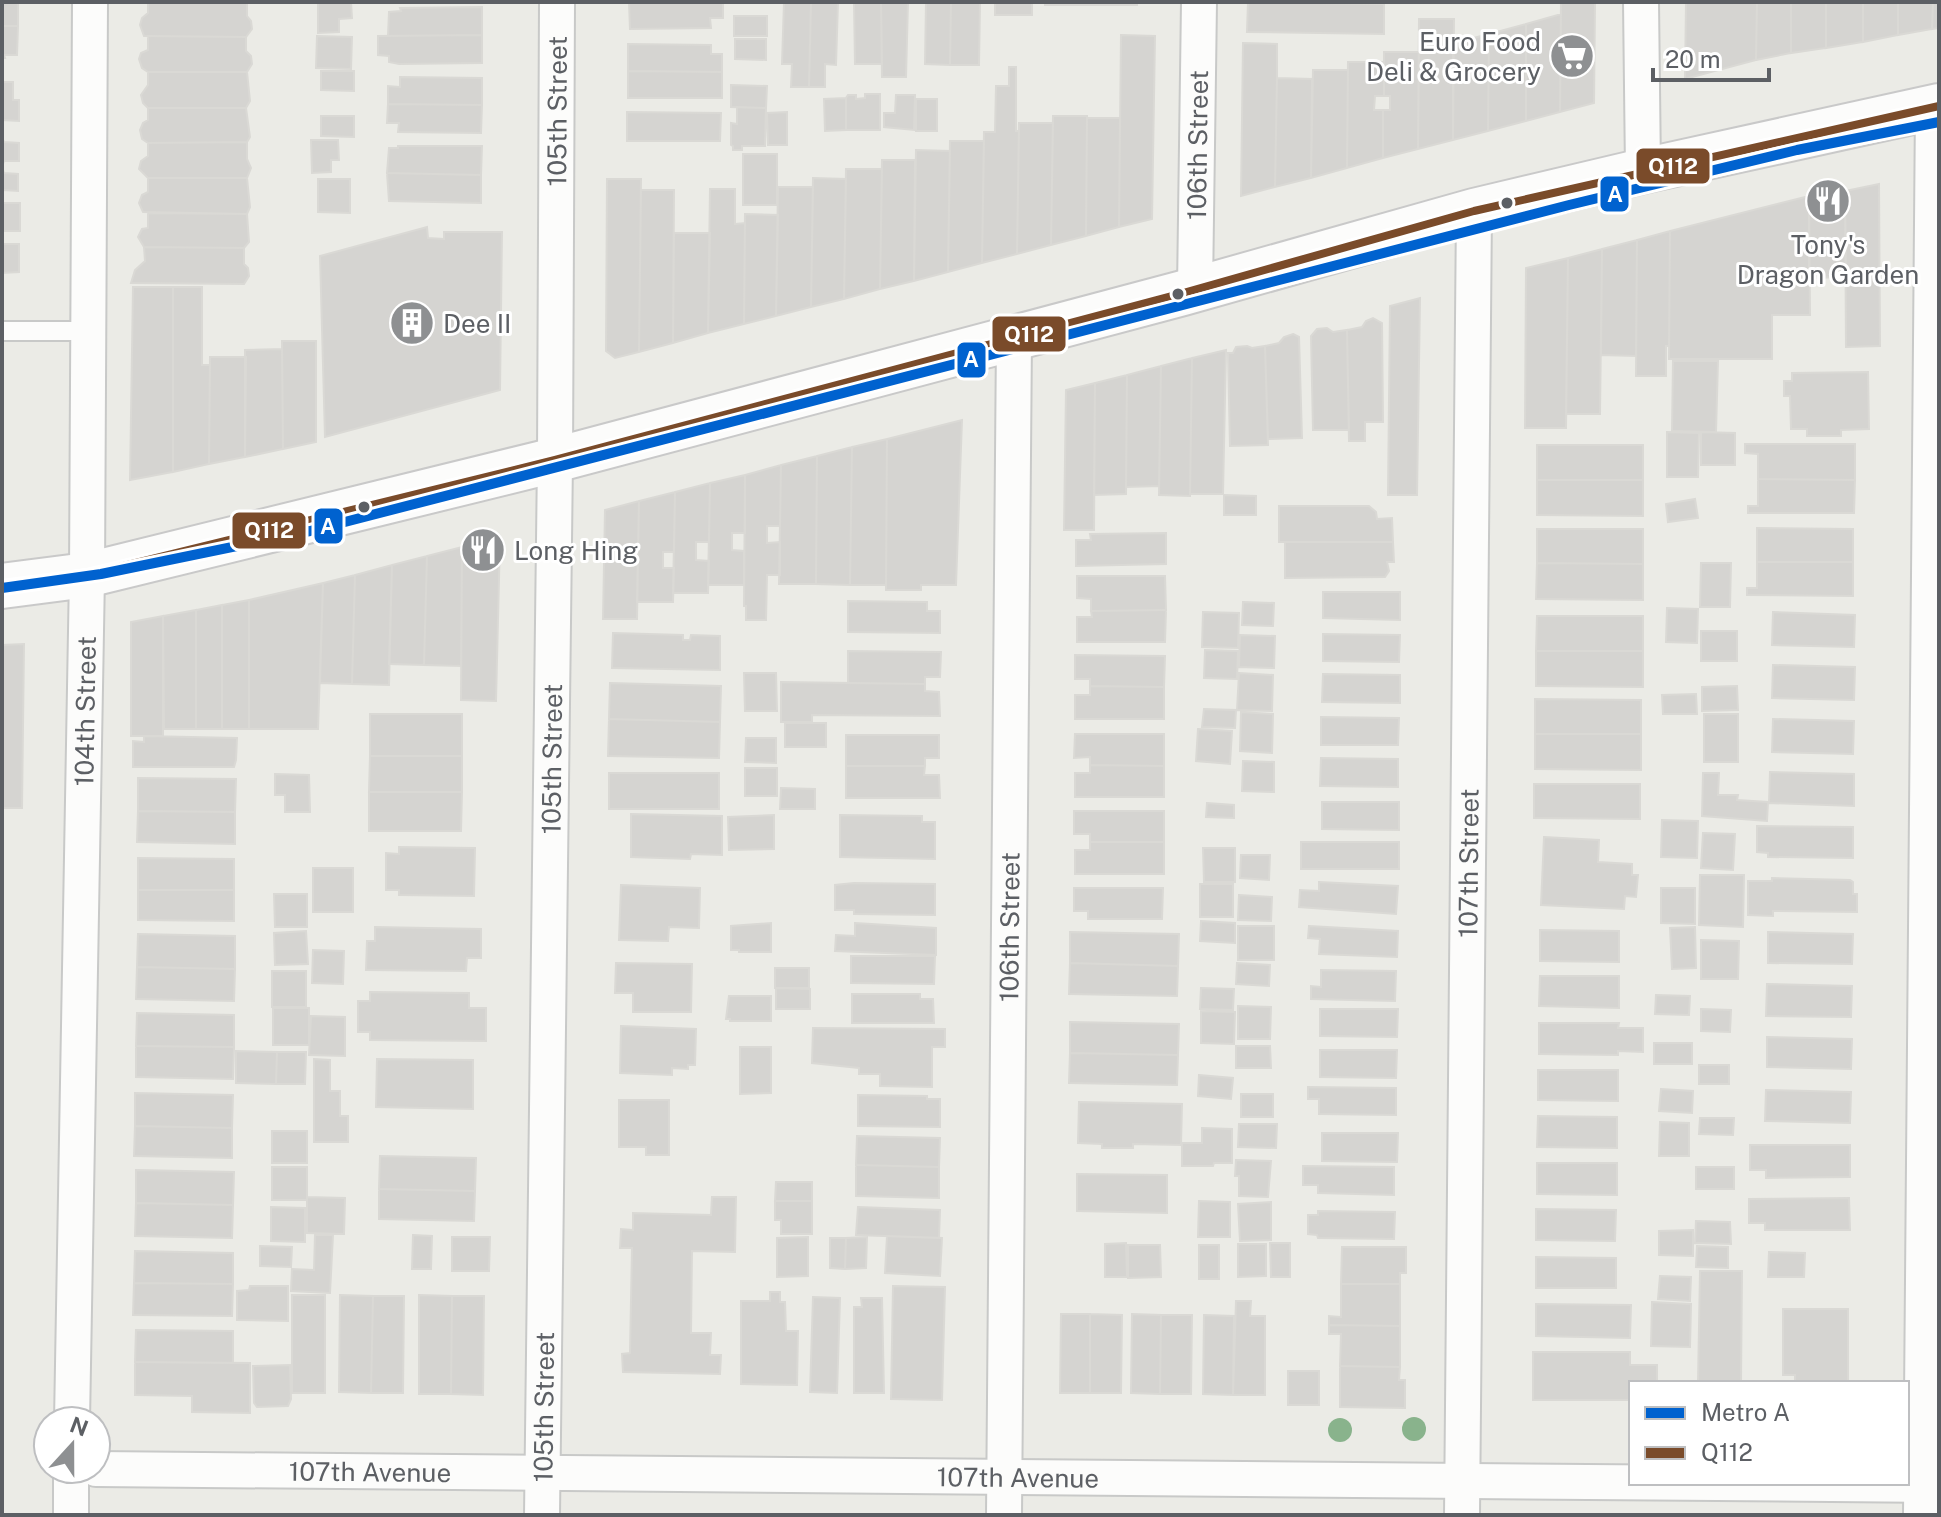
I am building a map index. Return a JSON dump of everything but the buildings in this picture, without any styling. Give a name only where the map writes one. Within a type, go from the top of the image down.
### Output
[{"type":"street","name":"104th Street","points":[[72,1405],[87,575],[90,2]]},
{"type":"street","name":"105th Street","points":[[542,1515],[555,460],[557,2]]},
{"type":"street","name":"106th Street","points":[[1195,289],[1199,2]]},
{"type":"street","points":[[1641,2],[1643,171]]},
{"type":"street","points":[[2,586],[87,575],[555,460],[1474,211],[1936,107],[1927,1495]]},
{"type":"street","name":"107th Street","points":[[1462,1499],[1474,211]]},
{"type":"street","name":"106th Street","points":[[1004,1515],[1014,338]]},
{"type":"street","name":"107th Avenue","points":[[112,1469],[1005,1476],[1462,1499],[1927,1495]]},
{"type":"street","points":[[71,1485],[71,1515]]},
{"type":"lane","points":[[2,331],[88,331]]},
{"type":"metro line","name":"A","points":[[2,588],[101,574],[310,531],[1569,205],[1797,150],[1939,122]]},
{"type":"transit line","name":"Q112","points":[[2,586],[87,575],[555,460],[1183,293],[1474,211],[1939,106]]},
{"type":"place","name":"Euro Food Deli & Grocery","points":[[1572,56]]},
{"type":"place","name":"Tony's Dragon Garden","points":[[1828,201]]},
{"type":"place","name":"Dee II","points":[[412,323]]},
{"type":"place","name":"Long Hing","points":[[483,550]]}]
